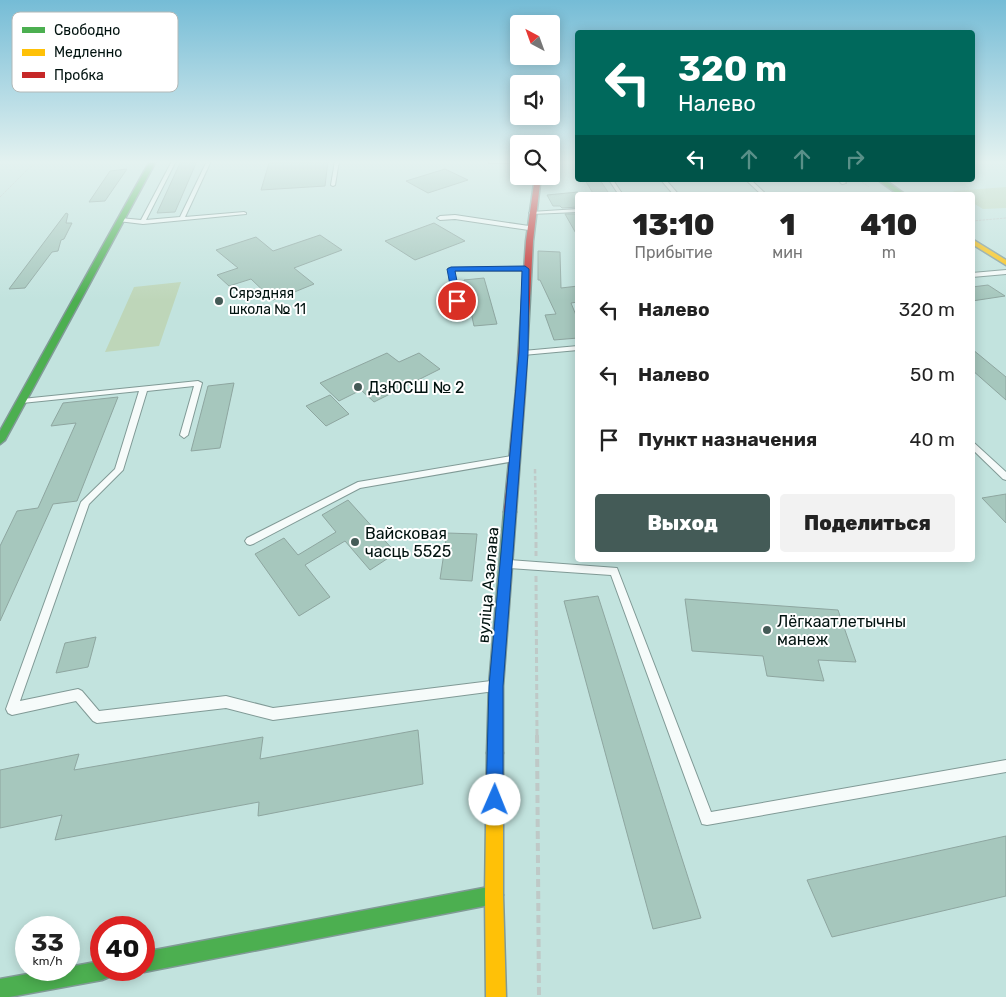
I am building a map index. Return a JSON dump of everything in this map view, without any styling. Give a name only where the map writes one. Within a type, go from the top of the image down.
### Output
[{"type":"street","points":[[0,440],[127,208]]},
{"type":"street","name":"вуліца Азалава","points":[[496,997],[494,895],[496,686],[523,353],[525,269],[532,208]]},
{"type":"street","points":[[975,243],[1006,263]]},
{"type":"street","points":[[155,960],[494,895]]},
{"type":"street","points":[[0,989],[90,972]]},
{"type":"lane","points":[[143,222],[150,208]]},
{"type":"lane","points":[[182,218],[187,208]]},
{"type":"lane","points":[[531,213],[575,210]]},
{"type":"lane","points":[[120,220],[143,222],[244,213]]},
{"type":"lane","points":[[440,218],[455,218],[530,228]]},
{"type":"lane","points":[[460,317],[451,269],[525,269]]},
{"type":"lane","points":[[975,275],[1006,272]]},
{"type":"lane","points":[[523,353],[575,348]]},
{"type":"lane","points":[[22,401],[198,383],[184,435]]},
{"type":"lane","points":[[144,388],[119,470],[85,502],[12,709],[78,695],[97,717],[226,702],[273,714],[496,686]]},
{"type":"lane","points":[[975,447],[1006,477]]},
{"type":"lane","points":[[250,541],[358,486],[515,459]]},
{"type":"lane","points":[[506,563],[614,571],[707,819],[1006,766]]},
{"type":"path","points":[[975,221],[1006,218]]},
{"type":"path","points":[[535,468],[539,997]]},
{"type":"green space","points":[[981,208],[1006,208],[1006,208]]},
{"type":"green space","points":[[181,282],[159,346],[105,352],[134,287]]},
{"type":"building","points":[[160,208],[177,208],[175,212],[157,213]]},
{"type":"building","points":[[66,213],[68,214],[66,223],[72,223],[64,239],[61,240],[58,251],[52,252],[25,288],[9,289]]},
{"type":"building","points":[[565,214],[575,214],[575,232]]},
{"type":"building","points":[[434,223],[465,241],[415,260],[385,241]]},
{"type":"building","points":[[320,235],[342,250],[294,268],[314,284],[292,293],[273,300],[251,279],[229,286],[217,275],[238,268],[216,250],[256,237],[273,251]]},
{"type":"building","points":[[538,251],[560,252],[561,288],[575,286],[575,302],[571,303],[575,313],[575,338],[554,340],[545,315],[556,314],[540,280],[538,280]]},
{"type":"building","points":[[484,278],[497,324],[474,326],[464,280]]},
{"type":"building","points":[[988,285],[1005,296],[975,301],[975,287]]},
{"type":"building","points":[[975,351],[1006,377],[1006,400],[975,373]]},
{"type":"building","name":"ДзЮСШ № 2","points":[[387,353],[399,362],[419,353],[440,369],[374,402],[361,390],[339,401],[320,383]]},
{"type":"building","points":[[234,383],[220,448],[191,451],[208,386]]},
{"type":"building","points":[[330,395],[349,414],[326,426],[306,406]]},
{"type":"building","points":[[118,397],[77,501],[53,504],[0,621],[0,546],[17,511],[38,508],[76,423],[51,426],[63,403]]},
{"type":"building","points":[[1006,494],[1006,523],[982,498]]},
{"type":"building","points":[[348,500],[396,553],[370,570],[345,541],[305,565],[330,597],[299,616],[255,554],[284,538],[298,555],[336,532],[322,515]]},
{"type":"building","points":[[447,533],[477,534],[472,581],[440,579]]},
{"type":"building","points":[[598,596],[701,918],[653,929],[564,601]]},
{"type":"building","name":"Лёгкаатлетычны манеж","points":[[685,599],[838,610],[856,662],[818,660],[824,681],[767,676],[763,656],[692,651]]},
{"type":"building","points":[[96,637],[88,667],[56,673],[65,643]]},
{"type":"building","points":[[418,730],[423,784],[258,816],[259,802],[55,840],[62,815],[0,828],[0,770],[79,754],[74,770],[263,737],[260,759]]},
{"type":"building","points":[[1006,836],[1006,896],[832,937],[807,880]]},
{"type":"traffic: fast","points":[[0,440],[127,208]]},
{"type":"traffic: fast","points":[[495,753],[496,686],[510,512]]},
{"type":"traffic: fast","points":[[155,960],[494,895]]},
{"type":"traffic: fast","points":[[0,989],[90,972]]},
{"type":"traffic: slow","points":[[975,243],[1006,263]]},
{"type":"traffic: slow","points":[[495,753],[494,895],[496,997]]},
{"type":"traffic: jam","points":[[510,512],[521,391],[526,285],[533,208]]},
{"type":"place","name":"Сярэдняя школа № 11","points":[[219,301]]},
{"type":"place","name":"ДзЮСШ № 2","points":[[358,387]]},
{"type":"place","name":"Вайсковая часць 5525","points":[[355,542]]},
{"type":"place","name":"Лёгкаатлетычны манеж","points":[[767,630]]},
{"type":"route","points":[[457,301],[451,269],[525,269],[523,353],[496,686],[495,800]]}]
